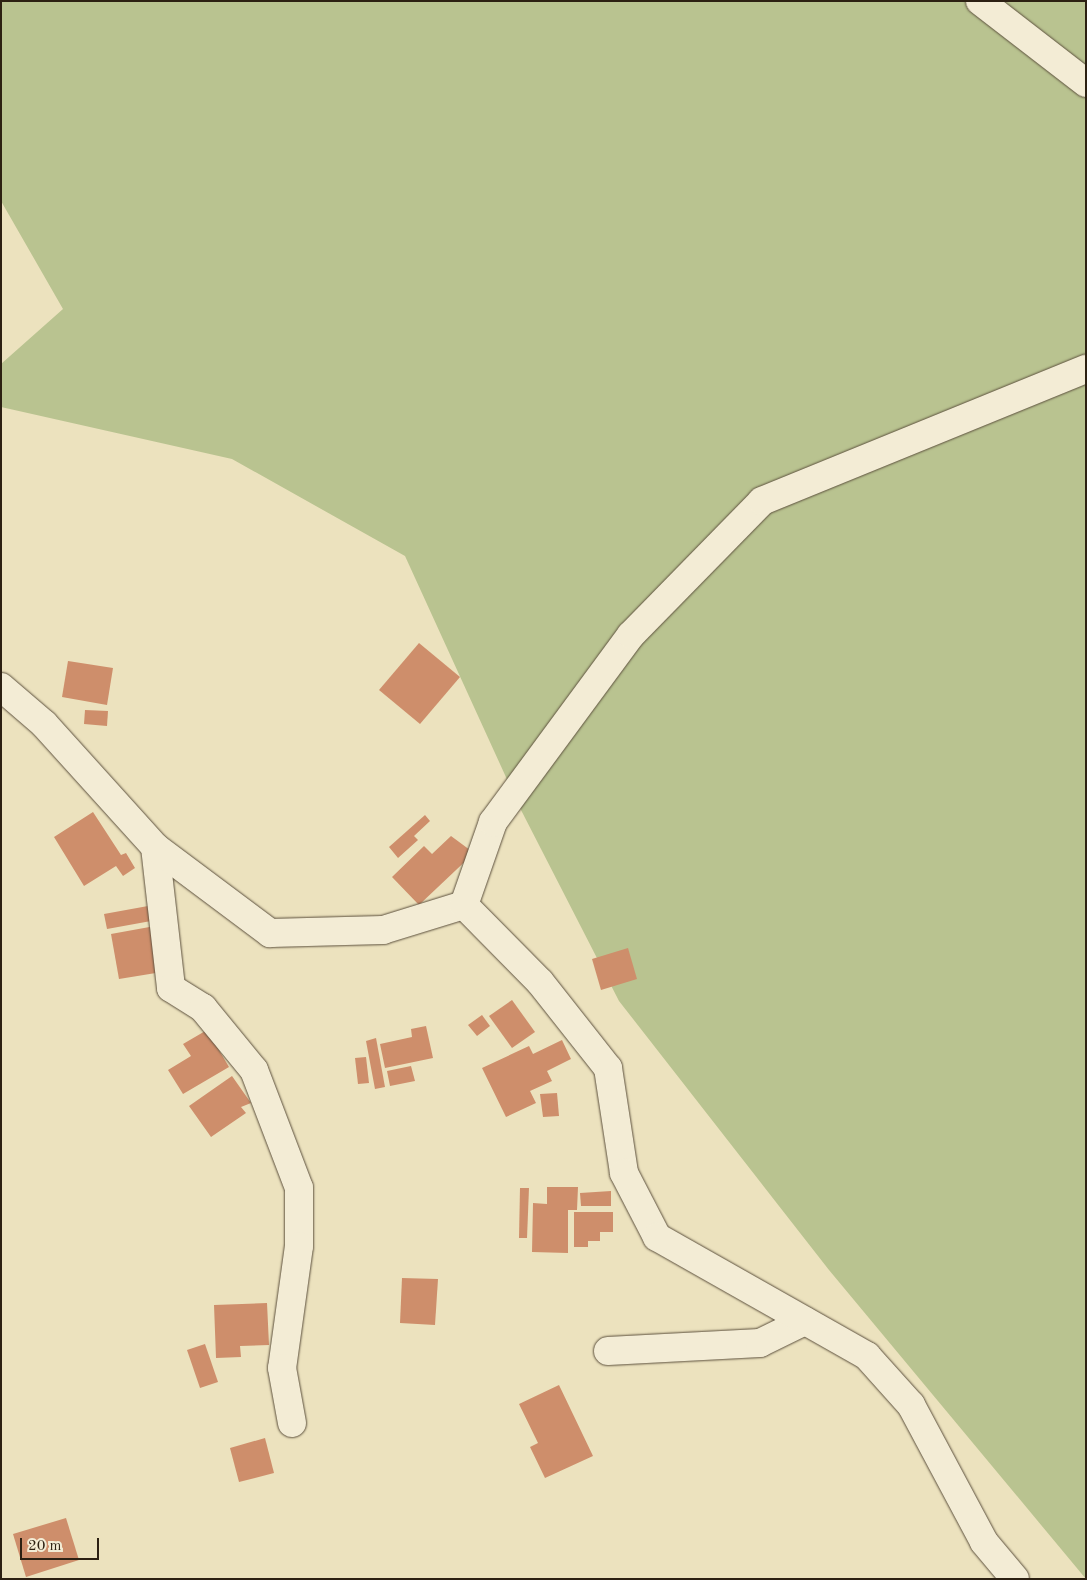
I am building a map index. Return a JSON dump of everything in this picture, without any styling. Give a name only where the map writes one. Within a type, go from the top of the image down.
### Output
[{"type":"street","points":[[980,1],[1086,83]]},
{"type":"street","points":[[464,905],[493,822],[504,806],[632,635],[762,501],[1086,369]]},
{"type":"street","points":[[1,687],[44,724],[155,847],[270,933],[383,930],[464,905]]},
{"type":"street","points":[[155,847],[171,988],[203,1008],[254,1070],[299,1188],[299,1246],[282,1368],[292,1423]]},
{"type":"street","points":[[464,905],[540,982],[608,1068],[624,1173],[657,1237],[867,1356],[911,1404],[984,1542],[1015,1579]]},
{"type":"street","points":[[608,1351],[760,1343],[805,1321]]},
{"type":"green space","points":[[1,1],[1086,1],[1086,1579],[829,1270],[619,1001],[521,810],[405,556],[232,459],[1,407],[1,364],[63,309],[1,201]]},
{"type":"building","points":[[419,643],[460,677],[420,724],[379,690]]},
{"type":"building","points":[[68,661],[113,668],[107,705],[62,697]]},
{"type":"building","points":[[85,710],[108,711],[107,726],[84,724]]},
{"type":"building","points":[[93,812],[121,855],[126,853],[135,868],[123,876],[116,866],[84,886],[54,837]]},
{"type":"building","points":[[425,815],[430,821],[414,836],[418,840],[398,858],[389,847]]},
{"type":"building","points":[[451,836],[474,853],[419,905],[392,877],[424,846],[432,854]]},
{"type":"building","points":[[148,906],[151,921],[107,929],[104,914]]},
{"type":"building","points":[[155,926],[162,972],[119,979],[111,934]]},
{"type":"building","points":[[628,948],[637,979],[601,990],[592,959]]},
{"type":"building","points":[[512,1000],[535,1032],[512,1048],[489,1016]]},
{"type":"building","points":[[482,1015],[490,1026],[477,1036],[468,1025]]},
{"type":"building","points":[[426,1026],[433,1058],[385,1068],[380,1044],[412,1037],[411,1029]]},
{"type":"building","points":[[207,1030],[229,1067],[183,1094],[168,1070],[191,1056],[183,1044]]},
{"type":"building","points":[[376,1038],[385,1087],[375,1089],[366,1041]]},
{"type":"building","points":[[562,1040],[571,1059],[547,1071],[552,1081],[530,1091],[536,1103],[506,1117],[482,1068],[529,1046],[533,1054]]},
{"type":"building","points":[[366,1057],[369,1083],[358,1084],[355,1058]]},
{"type":"building","points":[[411,1066],[415,1081],[390,1086],[387,1071]]},
{"type":"building","points":[[232,1076],[251,1103],[241,1107],[246,1113],[211,1137],[189,1106]]},
{"type":"building","points":[[557,1093],[559,1116],[543,1117],[540,1094]]},
{"type":"building","points":[[547,1187],[578,1187],[577,1210],[568,1210],[568,1253],[532,1252],[533,1203],[547,1204]]},
{"type":"building","points":[[520,1188],[529,1188],[527,1238],[519,1238]]},
{"type":"building","points":[[611,1191],[611,1206],[581,1206],[580,1193]]},
{"type":"building","points":[[574,1212],[613,1212],[613,1232],[600,1232],[600,1241],[588,1241],[588,1247],[574,1247]]},
{"type":"building","points":[[402,1278],[438,1279],[435,1325],[400,1323]]},
{"type":"building","points":[[267,1303],[269,1345],[240,1346],[241,1357],[216,1358],[214,1305]]},
{"type":"building","points":[[205,1344],[218,1382],[200,1388],[187,1350]]},
{"type":"building","points":[[559,1385],[593,1456],[545,1478],[530,1447],[538,1443],[519,1404]]},
{"type":"building","points":[[265,1438],[274,1473],[239,1482],[230,1448]]},
{"type":"building","points":[[66,1518],[79,1560],[26,1577],[13,1534]]}]
